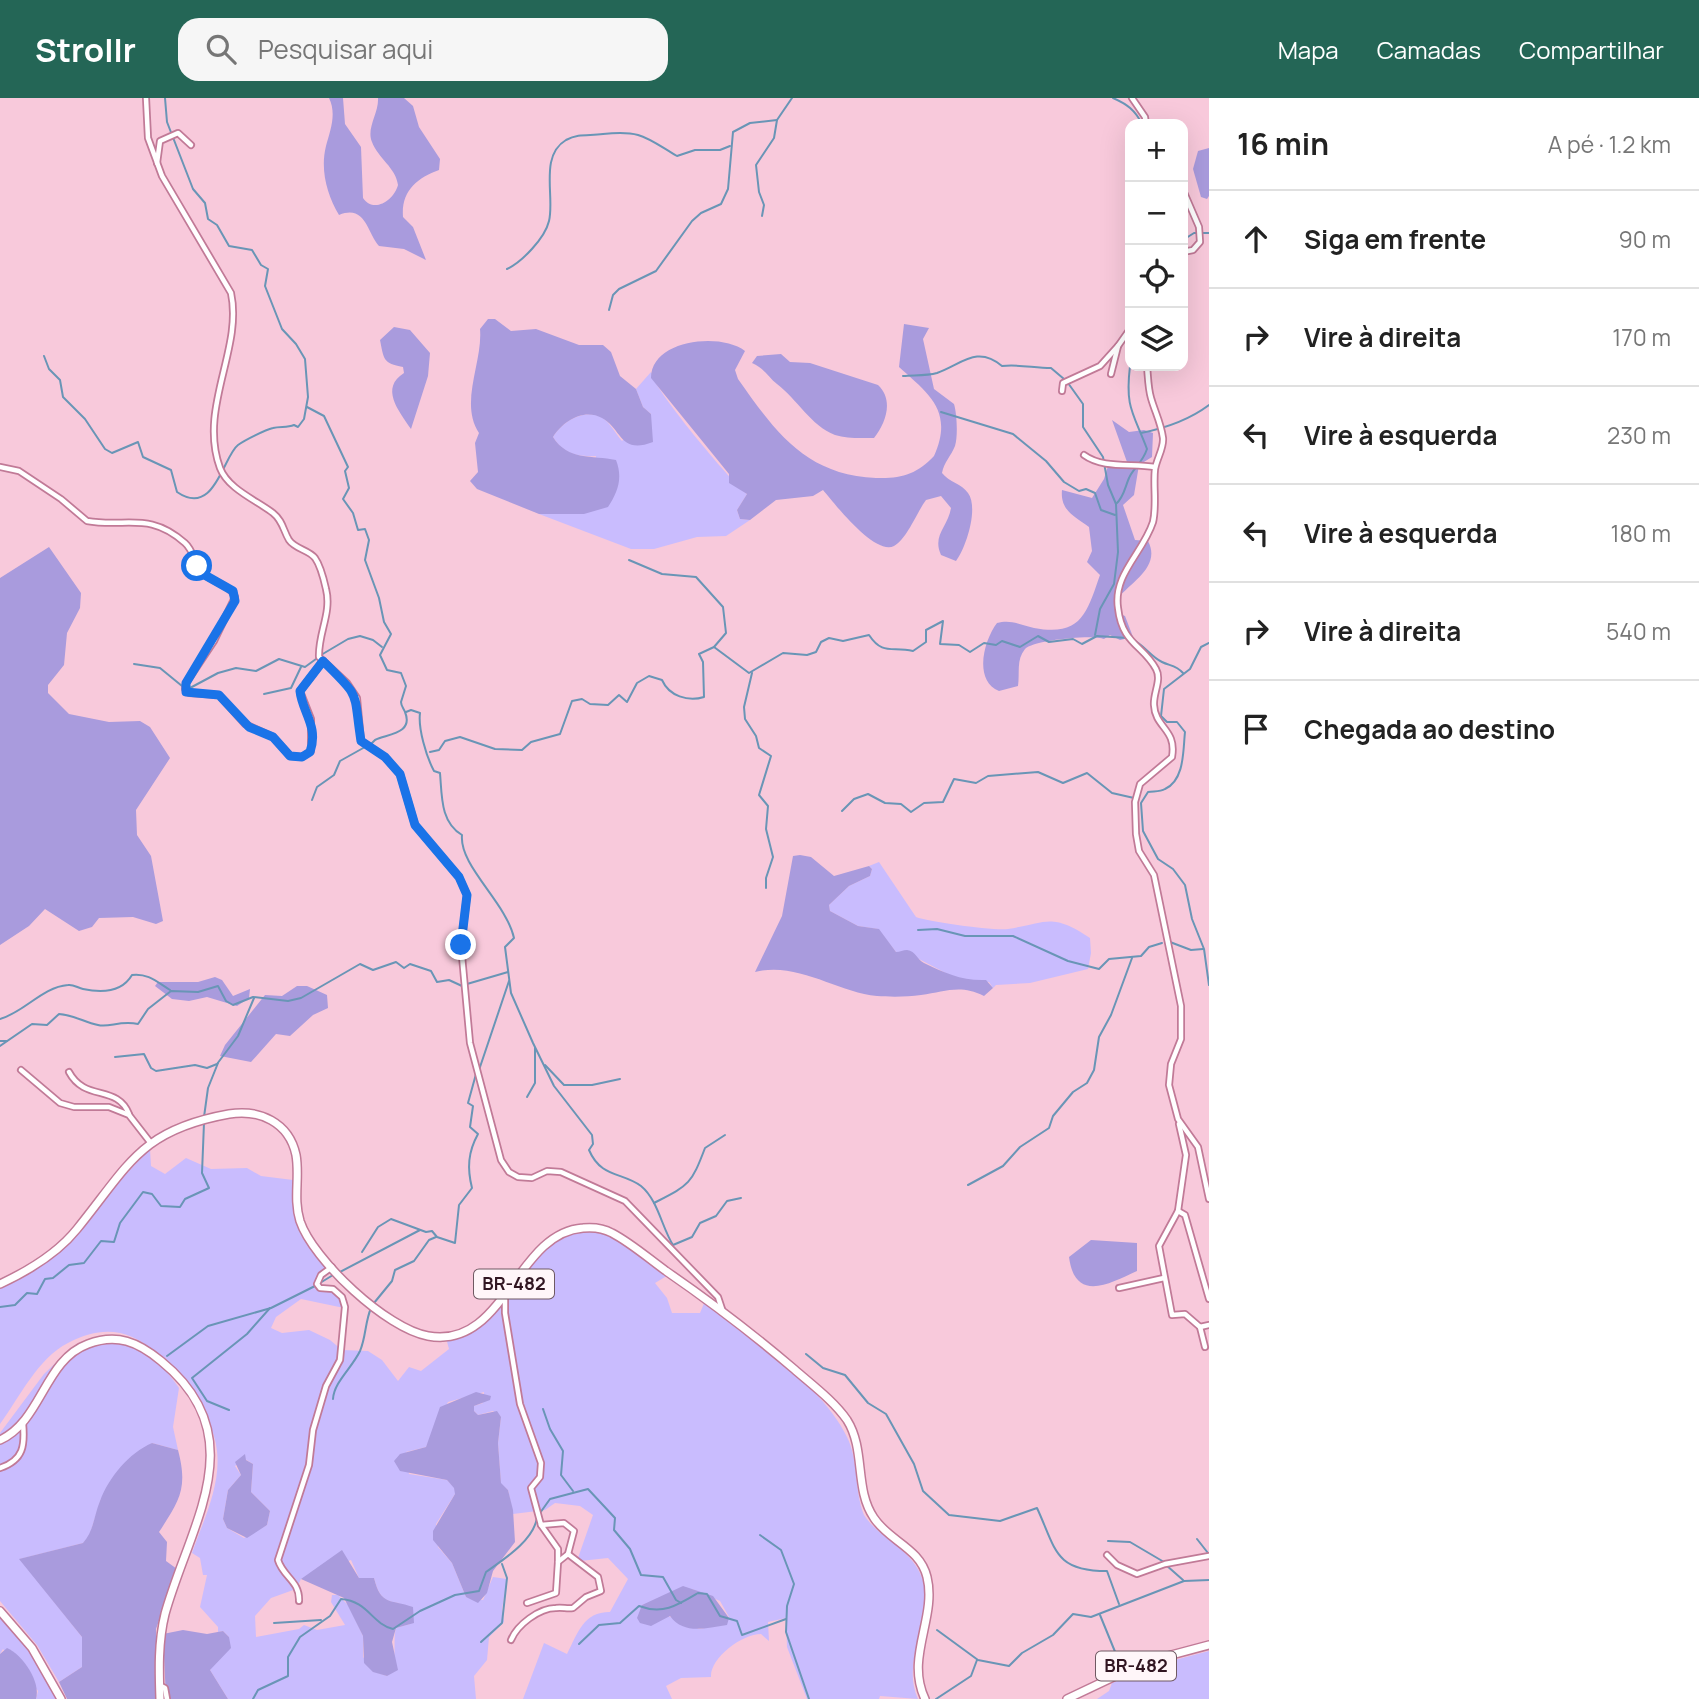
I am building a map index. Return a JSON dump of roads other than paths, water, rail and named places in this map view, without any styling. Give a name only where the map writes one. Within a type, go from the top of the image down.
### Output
[{"type":"highway","name":"BR-482","points":[[0,1284],[39,1262],[76,1231],[127,1164],[150,1142],[176,1128],[233,1113],[257,1113],[276,1123],[295,1152],[295,1195],[301,1223],[332,1267],[367,1303],[408,1328],[429,1336],[454,1335],[472,1328],[554,1239],[572,1230],[593,1228],[615,1234],[722,1309],[845,1418],[856,1445],[861,1484],[869,1510],[886,1531],[909,1547],[926,1570],[929,1598],[918,1650],[917,1676],[925,1699]]},
{"type":"highway","points":[[0,1440],[23,1422],[65,1359],[82,1346],[104,1339],[128,1340],[145,1347],[169,1367],[200,1406],[212,1444],[209,1482],[165,1614],[160,1639],[160,1699]]},
{"type":"highway","points":[[0,1611],[32,1648],[61,1699]]},
{"type":"highway","name":"BR-482","points":[[1066,1699],[1145,1662],[1209,1645]]},
{"type":"street","points":[[146,98],[148,138],[157,164],[179,208],[232,293],[229,350],[216,397],[220,466],[245,495],[281,521],[290,541],[315,558],[326,589],[328,614],[318,643],[319,657],[347,683],[357,698],[361,741],[385,757],[400,774],[415,825],[459,877],[467,895],[461,945],[470,1043],[501,1160],[509,1172],[518,1177],[532,1178],[547,1171],[561,1172],[625,1202],[718,1297],[722,1309]]},
{"type":"street","points":[[1133,99],[1143,119]]},
{"type":"street","points":[[157,164],[160,141],[173,134],[191,145]]},
{"type":"street","points":[[1188,202],[1199,227],[1200,242],[1193,250],[1188,251]]},
{"type":"street","points":[[1062,391],[1063,383],[1100,366],[1125,337]]},
{"type":"street","points":[[1111,374],[1118,346]]},
{"type":"street","points":[[1147,371],[1150,397],[1158,414],[1163,442],[1155,467],[1153,521],[1134,561],[1117,583],[1118,610],[1128,640],[1155,666],[1159,675],[1154,705],[1157,718],[1174,743],[1172,757],[1140,784],[1135,802],[1135,823],[1139,851],[1154,875],[1181,1006],[1181,1039],[1172,1057],[1169,1085],[1186,1155],[1178,1210],[1159,1247],[1172,1315],[1191,1316],[1200,1326],[1205,1347]]},
{"type":"street","points":[[1084,455],[1092,461],[1112,465],[1132,463],[1155,467]]},
{"type":"street","points":[[0,467],[19,471],[61,499],[87,521],[141,521],[162,528],[186,543],[203,574],[233,591],[235,597],[214,641],[186,683],[185,690],[189,693],[219,695],[249,727],[273,737],[290,756],[302,757],[311,751],[310,715],[300,691],[323,661]]},
{"type":"street","points":[[21,1070],[60,1103],[74,1107],[110,1107],[129,1115]]},
{"type":"street","points":[[69,1072],[82,1089],[116,1098],[125,1105],[129,1115],[150,1142]]},
{"type":"street","points":[[1178,1119],[1198,1147],[1209,1199]]},
{"type":"street","points":[[1178,1210],[1185,1215],[1209,1299]]},
{"type":"street","points":[[299,1601],[295,1582],[282,1569],[278,1560],[294,1505],[310,1465],[313,1430],[326,1386],[340,1360],[345,1307],[342,1297],[333,1289],[320,1288],[317,1284],[321,1275],[332,1267]]},
{"type":"street","points":[[1119,1288],[1164,1278]]},
{"type":"street","points":[[505,1294],[505,1313],[520,1404],[541,1463],[540,1477],[531,1488],[541,1525],[558,1549],[556,1593],[527,1603]]},
{"type":"street","points":[[1200,1326],[1209,1325]]},
{"type":"street","points":[[0,1468],[19,1457],[25,1447],[23,1422]]},
{"type":"street","points":[[541,1525],[564,1523],[573,1528],[568,1554],[558,1562]]},
{"type":"street","points":[[511,1640],[517,1629],[536,1615],[554,1608],[573,1608],[586,1597],[601,1591],[598,1577],[568,1554]]},
{"type":"street","points":[[1107,1555],[1117,1565],[1138,1574],[1165,1564],[1209,1556]]},
{"type":"street","points":[[160,1686],[165,1688],[167,1699]]},
{"type":"waterway","points":[[44,356],[49,369],[60,380],[63,397],[85,419],[105,449],[112,453],[138,442],[143,457],[171,470],[177,492],[190,498],[200,497],[209,491],[238,445],[273,428],[294,425],[298,427],[304,419],[308,397],[305,359],[282,329],[265,286],[268,269],[261,265],[252,250],[229,246],[217,225],[208,219],[205,203],[193,189],[167,122],[165,98]]},
{"type":"waterway","points":[[762,216],[764,205],[759,192],[756,165],[774,138],[777,120],[792,98]]},
{"type":"waterway","points":[[1113,98],[1130,108],[1139,119]]},
{"type":"waterway","points":[[609,310],[613,295],[619,289],[656,271],[692,221],[701,213],[721,204],[728,189],[733,132],[750,123],[777,120]]},
{"type":"waterway","points":[[507,269],[532,249],[547,228],[550,211],[550,166],[558,147],[566,140],[584,135],[635,134],[677,156],[695,150],[720,150],[730,146]]},
{"type":"waterway","points":[[1188,237],[1194,233],[1209,233]]},
{"type":"waterway","points":[[903,376],[937,373],[970,358],[985,357],[1002,366],[1051,368],[1064,379]]},
{"type":"waterway","points":[[1116,504],[1147,449],[1129,401],[1130,371]]},
{"type":"waterway","points":[[1068,383],[1083,404],[1083,427],[1103,457],[1108,485],[1116,504],[1118,552],[1114,584],[1100,609],[1095,635]]},
{"type":"waterway","points":[[1141,433],[1177,423],[1209,405]]},
{"type":"waterway","points":[[307,407],[324,416],[348,467],[345,471],[349,488],[343,499],[353,513],[358,530],[365,529],[369,540],[365,560],[379,598],[384,622],[391,634],[380,655],[387,670],[401,673],[406,686],[401,702],[407,719],[406,725],[398,732],[375,740],[370,745]]},
{"type":"waterway","points":[[941,412],[1013,434],[1046,461],[1064,482],[1079,491],[1086,489],[1095,493],[1101,510],[1115,515]]},
{"type":"waterway","points":[[430,752],[439,750],[445,741],[460,737],[495,749],[522,750],[531,742],[560,734],[572,701],[582,699],[590,704],[608,705],[619,695],[627,702],[637,683],[649,676],[662,680],[674,694],[692,699],[704,697],[703,662],[699,654],[714,647],[726,633],[723,607],[696,577],[662,574],[629,560]]},
{"type":"waterway","points":[[714,647],[749,673],[783,653],[807,655],[816,652],[821,642],[829,638],[843,641],[869,635],[884,648],[913,651],[926,642],[926,630],[943,621],[940,644],[959,645],[970,652],[984,643],[996,645],[1002,641],[1020,647],[1038,636],[1049,642],[1073,639],[1082,644],[1097,636],[1128,638]]},
{"type":"waterway","points":[[321,655],[348,639],[360,636],[373,640],[382,647]]},
{"type":"waterway","points":[[1133,640],[1158,660],[1183,673]]},
{"type":"waterway","points":[[1209,643],[1201,647],[1190,669],[1164,689],[1161,716],[1167,722],[1177,722],[1185,732],[1182,764],[1172,785],[1161,791],[1148,792],[1141,803],[1143,831],[1158,859],[1173,869],[1185,885],[1192,919],[1204,949],[1209,985]]},
{"type":"waterway","points":[[134,664],[160,668],[182,686],[190,688],[218,673],[236,668],[256,671],[279,659],[305,667],[316,659]]},
{"type":"waterway","points":[[264,694],[291,688],[301,667]]},
{"type":"waterway","points":[[752,673],[744,707],[745,719],[756,736],[759,748],[771,756],[759,795],[768,806],[766,829],[773,857],[766,878],[766,888]]},
{"type":"waterway","points":[[406,712],[411,710],[420,713],[426,750],[434,771],[440,773],[446,815],[455,830],[462,835],[468,859],[502,911],[514,938],[505,947],[511,993],[554,1086],[592,1135],[593,1144],[589,1150],[594,1159],[606,1170],[634,1182],[647,1192],[673,1245],[692,1237],[700,1223],[716,1216],[727,1201],[741,1198]]},
{"type":"waterway","points":[[312,800],[317,787],[334,775],[340,761],[365,747]]},
{"type":"waterway","points":[[842,811],[854,799],[868,794],[885,803],[901,804],[911,812],[924,803],[943,802],[954,779],[976,783],[988,776],[1038,772],[1063,783],[1087,773],[1112,793],[1134,798]]},
{"type":"waterway","points":[[918,930],[937,929],[965,936],[1013,936],[1068,961],[1099,969],[1109,959],[1141,956],[1149,947],[1162,943]]},
{"type":"waterway","points":[[1170,942],[1191,950],[1203,949]]},
{"type":"waterway","points":[[968,1185],[1003,1166],[1020,1147],[1049,1128],[1053,1116],[1073,1092],[1087,1083],[1094,1070],[1099,1037],[1111,1015],[1132,958]]},
{"type":"waterway","points":[[0,1046],[32,1024],[47,1025],[59,1014],[102,1026],[138,1024],[148,1009],[171,991],[198,992],[218,986],[226,1001],[233,1005],[253,997],[288,1001],[301,998],[360,964],[373,970],[396,962],[404,968],[410,964],[431,971],[437,982],[449,980],[462,986]]},
{"type":"waterway","points":[[467,984],[508,972]]},
{"type":"waterway","points":[[0,1019],[18,1011],[50,990],[68,985],[104,991],[123,985],[132,975],[143,975],[170,990]]},
{"type":"waterway","points":[[479,1070],[509,981]]},
{"type":"waterway","points":[[115,1057],[144,1054],[151,1068],[156,1071],[195,1065],[207,1068],[217,1064],[238,1036],[254,998]]},
{"type":"waterway","points":[[0,1041],[7,1041]]},
{"type":"waterway","points":[[527,1097],[535,1083],[535,1048]]},
{"type":"waterway","points":[[204,1117],[208,1088],[218,1063]]},
{"type":"waterway","points":[[545,1065],[564,1085],[592,1085],[620,1079]]},
{"type":"waterway","points":[[362,1252],[378,1227],[391,1219],[426,1232],[432,1231],[437,1237],[455,1243],[459,1205],[472,1188],[469,1160],[478,1134],[470,1127],[473,1106],[468,1103],[476,1074]]},
{"type":"waterway","points":[[0,1307],[15,1305],[27,1293],[37,1294],[45,1279],[53,1278],[69,1265],[84,1263],[101,1241],[114,1242],[120,1223],[143,1192],[152,1194],[161,1206],[180,1207],[185,1199],[209,1188],[202,1173],[204,1123]]},
{"type":"waterway","points":[[654,1203],[687,1183],[705,1148],[725,1135]]},
{"type":"waterway","points":[[338,1273],[420,1230]]},
{"type":"waterway","points":[[374,1303],[392,1281],[395,1270],[414,1261],[429,1240],[436,1237]]},
{"type":"waterway","points":[[320,1283],[333,1275]]},
{"type":"waterway","points":[[167,1356],[208,1326],[271,1308],[315,1286]]},
{"type":"waterway","points":[[229,1410],[207,1401],[192,1378],[247,1334],[270,1308]]},
{"type":"waterway","points":[[333,1399],[340,1381],[360,1351],[371,1308]]},
{"type":"waterway","points":[[806,1354],[823,1368],[845,1375],[868,1403],[886,1414],[914,1464],[923,1491],[949,1515],[1000,1521],[1037,1508],[1059,1555],[1076,1567],[1107,1571],[1119,1604]]},
{"type":"waterway","points":[[543,1409],[550,1429],[563,1451],[561,1475],[573,1491]]},
{"type":"waterway","points":[[540,1513],[550,1499],[588,1489],[615,1518],[614,1530],[630,1549],[641,1575],[663,1577],[676,1600],[681,1603]]},
{"type":"waterway","points":[[253,1699],[258,1690],[288,1676],[288,1657],[300,1637],[330,1616],[341,1599],[358,1604],[393,1629],[420,1611],[455,1595],[479,1591],[486,1572],[524,1542],[537,1518]]},
{"type":"waterway","points":[[760,1535],[781,1550],[794,1584],[787,1606],[786,1632],[809,1699]]},
{"type":"waterway","points":[[1197,1539],[1208,1553]]},
{"type":"waterway","points":[[1108,1541],[1130,1542],[1164,1562]]},
{"type":"waterway","points":[[481,1642],[502,1623],[507,1578],[502,1564]]},
{"type":"waterway","points":[[1166,1565],[1183,1580]]},
{"type":"waterway","points":[[937,1630],[978,1660],[1009,1666],[1022,1653],[1053,1635],[1073,1614],[1091,1617],[1184,1581],[1209,1580]]},
{"type":"waterway","points":[[579,1644],[599,1625],[620,1623],[639,1606],[663,1609],[677,1605],[698,1593],[707,1594],[720,1616],[737,1621],[742,1635],[786,1619]]},
{"type":"waterway","points":[[1100,1615],[1118,1659]]},
{"type":"waterway","points":[[274,1623],[321,1620]]},
{"type":"waterway","points":[[936,1699],[971,1676],[977,1660]]}]
